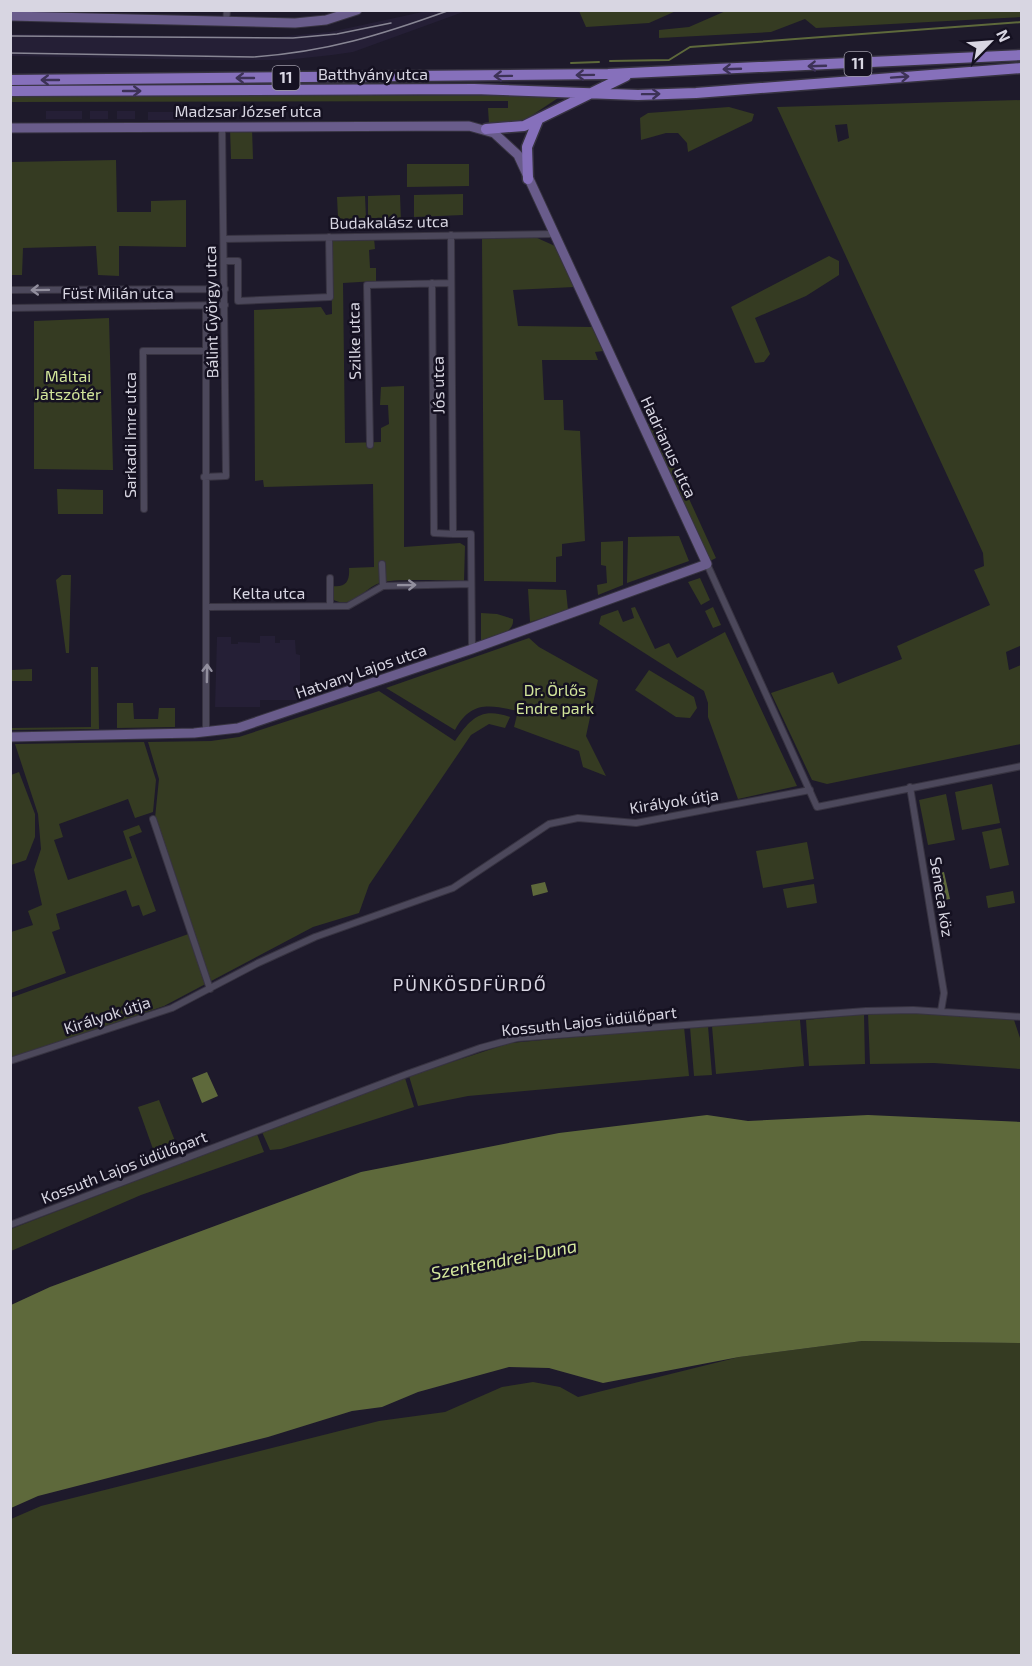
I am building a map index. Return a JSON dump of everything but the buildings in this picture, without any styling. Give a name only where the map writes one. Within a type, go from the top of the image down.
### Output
[{"type":"main road","name":"11","points":[[630,73],[1022,55]]},
{"type":"main road","name":"11","points":[[592,94],[696,93],[1022,68]]},
{"type":"main road","name":"Batthyány utca","points":[[10,80],[630,73]]},
{"type":"main road","points":[[486,129],[515,128],[538,120],[630,73]]},
{"type":"main road","name":"Batthyány utca","points":[[10,91],[474,89],[592,94]]},
{"type":"main road","points":[[528,179],[527,147],[538,120]]},
{"type":"street","points":[[226,22],[227,10]]},
{"type":"street","points":[[10,16],[94,14],[226,22],[295,23],[326,20],[357,10]]},
{"type":"street","name":"Bálint György utca","points":[[204,477],[226,476],[222,126]]},
{"type":"street","name":"Madzsar József utca","points":[[10,128],[469,126],[486,129]]},
{"type":"street","name":"Hadrianus utca","points":[[486,129],[503,139],[518,155],[810,790]]},
{"type":"street","name":"Budakalász utca","points":[[224,239],[554,234]]},
{"type":"street","name":"Jós utca","points":[[451,235],[453,534]]},
{"type":"street","points":[[225,261],[238,261],[238,301],[330,297],[328,237]]},
{"type":"street","name":"Jós utca","points":[[432,283],[434,533],[471,534],[472,649]]},
{"type":"street","name":"Szilke utca","points":[[369,445],[368,285],[451,283]]},
{"type":"street","name":"Füst Milán utca","points":[[10,290],[225,289]]},
{"type":"street","name":"Füst Milán utca","points":[[10,308],[225,305]]},
{"type":"street","name":"Bálint György utca","points":[[206,306],[204,477],[207,607],[206,732]]},
{"type":"street","name":"Sarkadi Imre utca","points":[[144,509],[143,351],[205,351]]},
{"type":"street","points":[[382,564],[383,586]]},
{"type":"street","name":"Hatvany Lajos utca","points":[[10,737],[206,732],[238,728],[472,649],[707,564]]},
{"type":"street","points":[[330,578],[330,606]]},
{"type":"street","name":"Kelta utca","points":[[207,607],[348,606],[383,586],[471,584]]},
{"type":"street","points":[[810,790],[817,807],[1022,766]]},
{"type":"street","name":"Seneca köz","points":[[910,787],[944,993],[941,1011]]},
{"type":"street","name":"Királyok útja","points":[[10,1061],[172,1008],[315,937],[453,888],[549,824],[578,818],[636,823],[810,790]]},
{"type":"street","points":[[153,819],[210,989]]},
{"type":"street","name":"Kossuth Lajos üdülőpart","points":[[10,1225],[406,1074],[502,1041],[532,1036],[866,1011],[941,1011],[1022,1017]]},
{"type":"shaded area","points":[[427,11],[466,11],[353,52],[285,60],[11,56],[11,34],[277,37],[330,32]]},
{"type":"shaded area","points":[[46,111],[82,111],[82,119],[46,119]]},
{"type":"shaded area","points":[[90,111],[108,111],[108,119],[90,119]]},
{"type":"shaded area","points":[[117,111],[135,111],[135,119],[117,119]]},
{"type":"shaded area","points":[[148,112],[184,112],[184,120],[148,120]]},
{"type":"shaded area","points":[[260,636],[275,636],[275,643],[280,643],[280,640],[295,640],[296,654],[300,655],[300,700],[260,700],[260,707],[215,707],[217,637],[231,637],[231,644],[238,644],[238,642],[260,643]]},
{"type":"green space","points":[[728,10],[1021,10],[1022,17],[816,28],[805,19],[771,32],[659,38],[659,30],[689,27]]},
{"type":"green space","points":[[579,11],[676,11],[649,23],[586,27]]},
{"type":"green space","points":[[558,95],[558,98],[525,120],[489,124],[488,108],[508,108],[508,101],[11,102],[10,97]]},
{"type":"green space","points":[[1021,100],[1022,645],[1006,652],[1009,670],[1021,665],[1021,744],[827,784],[812,780],[771,693],[833,672],[838,684],[902,659],[897,646],[990,605],[974,570],[984,566],[983,553],[777,107]],"holes":[[[847,124],[849,138],[838,142],[835,125]]]},
{"type":"green space","points":[[729,107],[754,114],[752,121],[688,152],[687,143],[678,133],[666,133],[641,140],[640,118],[648,113]]},
{"type":"green space","points":[[230,128],[252,128],[253,159],[231,159]]},
{"type":"green space","points":[[116,160],[117,212],[151,212],[151,201],[186,200],[186,247],[119,246],[119,276],[98,275],[96,246],[23,248],[22,275],[12,275],[11,162]]},
{"type":"green space","points":[[407,164],[469,164],[469,186],[407,187]]},
{"type":"green space","points":[[463,194],[463,215],[414,217],[414,195]]},
{"type":"green space","points":[[400,195],[401,221],[368,222],[368,196]]},
{"type":"green space","points":[[365,196],[366,218],[344,221],[338,217],[337,197]]},
{"type":"green space","points":[[535,237],[555,246],[574,287],[513,290],[518,326],[592,327],[603,351],[595,352],[598,360],[542,360],[544,400],[563,400],[564,430],[580,431],[585,541],[562,544],[562,556],[556,557],[556,582],[484,581],[482,238]]},
{"type":"green space","points":[[374,238],[375,249],[369,250],[370,268],[376,268],[376,281],[343,283],[345,443],[381,442],[381,428],[389,424],[388,405],[380,405],[381,387],[404,386],[404,547],[460,543],[465,546],[464,581],[387,581],[374,585],[352,600],[339,602],[332,599],[332,586],[341,586],[346,583],[349,568],[374,567],[373,484],[264,487],[263,480],[255,481],[254,310],[321,307],[326,315],[332,314],[331,240]]},
{"type":"green space","points":[[829,256],[839,261],[839,275],[806,296],[755,318],[770,354],[764,362],[755,363],[731,307]]},
{"type":"green space","name":"Máltai Játszótér","points":[[109,318],[113,470],[34,469],[34,321]]},
{"type":"green space","points":[[654,422],[716,558],[710,561],[647,424]]},
{"type":"green space","points":[[57,489],[103,490],[103,514],[58,514]]},
{"type":"green space","points":[[679,536],[689,561],[627,583],[628,537]]},
{"type":"green space","points":[[623,541],[623,585],[598,595],[597,585],[607,583],[606,566],[601,565],[601,542]]},
{"type":"green space","points":[[62,575],[71,575],[69,653],[66,653],[56,580]]},
{"type":"green space","points":[[700,578],[710,600],[701,605],[688,582]]},
{"type":"green space","points":[[528,589],[566,590],[568,610],[530,622]]},
{"type":"green space","points":[[635,607],[655,649],[669,643],[677,658],[725,632],[797,786],[738,799],[708,717],[708,703],[704,691],[599,624],[601,616],[618,610],[623,622],[634,618],[631,608]]},
{"type":"green space","points":[[713,607],[721,625],[713,628],[705,611]]},
{"type":"green space","points":[[481,613],[497,614],[513,619],[513,624],[502,634],[481,641]]},
{"type":"green space","name":"Dr. Örlős Endre park","points":[[529,638],[539,647],[598,680],[586,736],[606,776],[583,767],[579,751],[514,727],[518,711],[490,706],[475,709],[461,720],[455,730],[386,688]]},
{"type":"green space","points":[[91,667],[98,667],[99,729],[11,730],[11,728],[91,727]]},
{"type":"green space","points":[[32,669],[32,681],[11,681],[11,670]]},
{"type":"green space","points":[[649,670],[694,697],[697,708],[690,718],[676,717],[635,690]]},
{"type":"green space","points":[[379,691],[455,741],[466,726],[484,714],[500,714],[510,717],[505,728],[489,724],[471,735],[369,885],[359,913],[313,927],[164,1006],[11,1059],[10,998],[194,932],[155,818],[159,779],[148,742],[211,741],[239,737]]},
{"type":"green space","points":[[117,703],[133,703],[134,719],[158,719],[159,708],[175,708],[175,727],[117,728]]},
{"type":"green space","points":[[144,742],[156,780],[153,812],[135,818],[128,799],[59,824],[63,837],[54,840],[68,880],[132,858],[123,831],[139,825],[142,832],[129,837],[156,911],[143,916],[139,905],[132,907],[126,890],[56,914],[60,929],[52,932],[66,973],[11,993],[11,932],[33,925],[28,911],[42,905],[34,870],[41,849],[38,814],[15,744]]},
{"type":"green space","points":[[19,772],[35,814],[35,837],[26,860],[11,865],[11,775]]},
{"type":"green space","points":[[992,784],[1000,823],[962,830],[955,792]]},
{"type":"green space","points":[[946,794],[955,840],[928,845],[919,800]]},
{"type":"green space","points":[[1001,828],[1009,865],[990,869],[982,832]]},
{"type":"green space","points":[[807,842],[814,879],[763,888],[756,851]]},
{"type":"green space","points":[[814,884],[817,903],[787,908],[783,889]]},
{"type":"green space","points":[[1013,891],[1015,903],[988,908],[986,896]]},
{"type":"green space","points":[[868,1013],[939,1014],[1014,1020],[1021,1041],[1021,1069],[934,1063],[870,1064]]},
{"type":"green space","points":[[864,1014],[865,1064],[809,1066],[806,1020]]},
{"type":"green space","points":[[800,1020],[804,1066],[716,1074],[712,1026]]},
{"type":"green space","points":[[708,1026],[712,1075],[694,1076],[690,1027]]},
{"type":"green space","points":[[684,1027],[689,1076],[468,1096],[418,1106],[409,1076],[510,1043]]},
{"type":"green space","points":[[405,1078],[414,1107],[281,1149],[270,1150],[262,1132]]},
{"type":"green space","points":[[159,1100],[175,1141],[153,1149],[138,1107]]},
{"type":"green space","points":[[257,1134],[264,1152],[141,1195],[11,1251],[11,1229]]},
{"type":"green space","points":[[862,1341],[1021,1343],[1021,1655],[11,1656],[11,1519],[41,1506],[379,1421],[445,1412],[502,1387],[533,1382],[560,1387],[578,1397],[739,1357]]},
{"type":"water","points":[[944,872],[950,899],[938,901],[932,874]]},
{"type":"water","points":[[545,882],[548,892],[533,896],[531,885]]},
{"type":"water","points":[[207,1072],[218,1096],[202,1103],[192,1078]]},
{"type":"water","name":"Szentendrei-Duna","points":[[707,1115],[748,1121],[868,1115],[1021,1122],[1021,1343],[862,1341],[739,1357],[603,1383],[549,1368],[509,1367],[418,1392],[382,1407],[352,1411],[268,1437],[38,1496],[11,1508],[11,1305],[50,1287],[361,1172],[559,1133]]},
{"type":"waterway","points":[[610,61],[669,60],[690,47],[1022,22]]},
{"type":"waterway","points":[[571,63],[599,62]]},
{"type":"tram line","points":[[10,53],[253,57],[280,55],[353,41],[450,10]]},
{"type":"tram line","points":[[10,36],[293,38],[337,34],[391,23]]},
{"type":"district","name":"PÜNKÖSDFÜRDŐ","points":[[470,985]]}]
